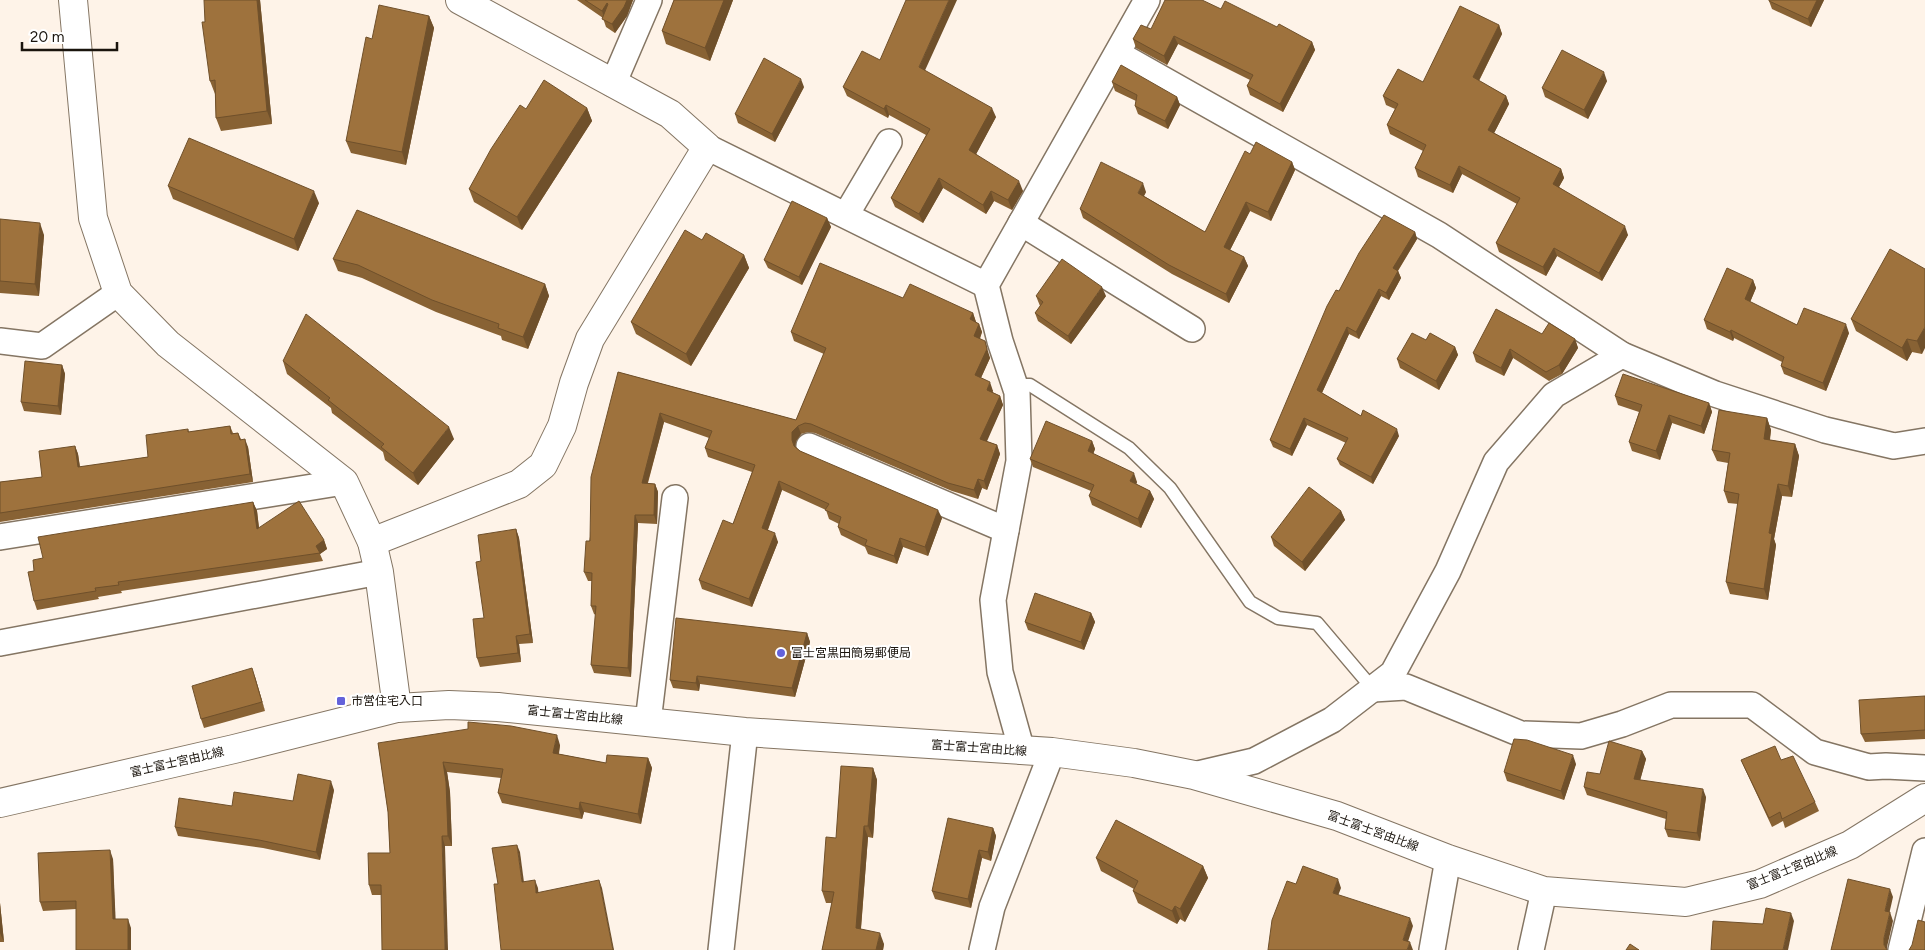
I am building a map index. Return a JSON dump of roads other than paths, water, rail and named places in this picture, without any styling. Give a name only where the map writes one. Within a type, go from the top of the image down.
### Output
[{"type":"main road","points":[[73,0],[93,218],[118,293],[168,344],[344,482],[372,542],[379,572],[397,708]]},
{"type":"main road","points":[[372,542],[519,484],[543,465],[562,426],[574,383],[590,339],[707,147],[670,114],[460,0]]},
{"type":"main road","name":"富士富士宮由比線","points":[[0,803],[234,749],[397,708],[449,705],[498,707],[745,732],[1052,752],[1134,763],[1194,775],[1337,816],[1448,859],[1544,891],[1686,902],[1760,884],[1850,845],[1925,798]]},
{"type":"street","points":[[613,84],[649,0]]},
{"type":"street","points":[[1022,751],[1000,672],[993,600],[1019,461],[1017,392],[1000,341],[986,285],[1147,0]]},
{"type":"street","points":[[1118,54],[1439,235],[1622,355],[1715,394],[1825,430],[1894,446],[1925,441]]},
{"type":"street","points":[[846,215],[889,142]]},
{"type":"street","points":[[707,147],[986,285]]},
{"type":"street","points":[[1021,223],[1192,329]]},
{"type":"street","points":[[0,341],[42,346],[118,293]]},
{"type":"street","points":[[1194,775],[1254,762],[1332,720],[1393,673],[1448,571],[1496,462],[1554,395],[1622,355]]},
{"type":"street","points":[[808,446],[1006,530]]},
{"type":"street","points":[[0,537],[344,482]]},
{"type":"street","points":[[648,722],[675,498]]},
{"type":"street","points":[[0,643],[379,572]]},
{"type":"street","points":[[1373,689],[1406,687],[1521,734],[1581,736],[1622,724],[1671,705],[1752,705],[1815,752],[1869,767],[1925,768]]},
{"type":"street","points":[[721,950],[745,732]]},
{"type":"street","points":[[982,950],[992,907],[1052,752]]},
{"type":"street","points":[[1901,950],[1925,851]]},
{"type":"street","points":[[1432,950],[1448,859]]},
{"type":"street","points":[[1531,950],[1544,891]]},
{"type":"lane","points":[[1015,385],[1030,385],[1129,448],[1170,488],[1250,602],[1278,618],[1317,623],[1373,689]]},
{"type":"place","name":"富士宮黒田簡易郵便局","points":[[781,653]]},
{"type":"place","name":"市営住宅入口","points":[[341,701]]}]
